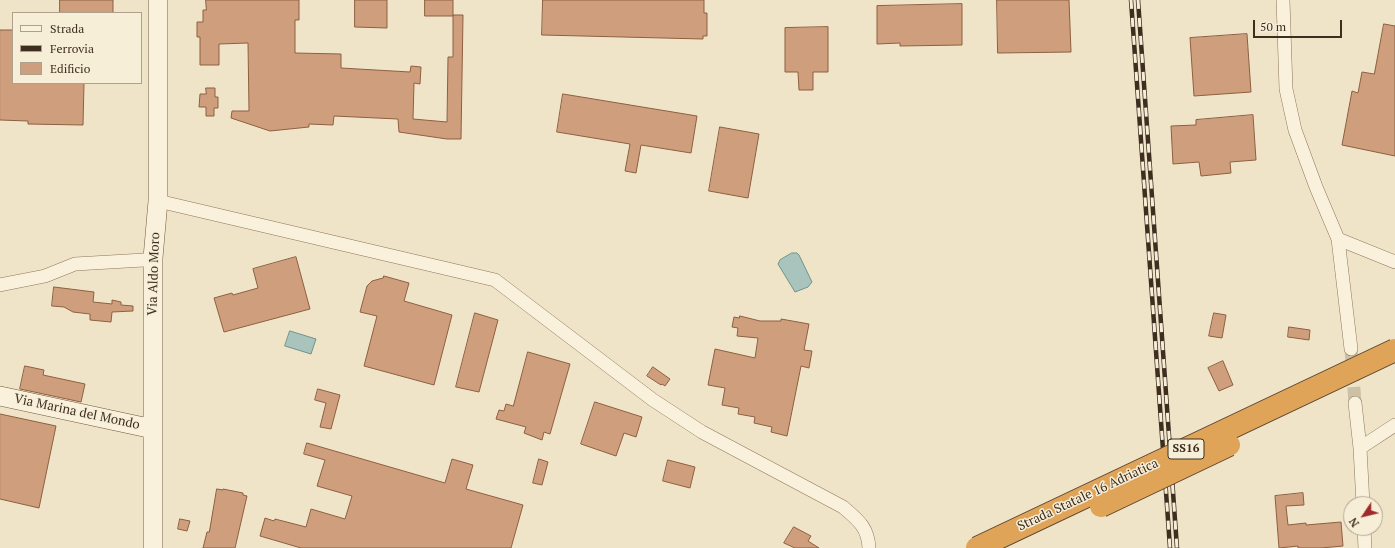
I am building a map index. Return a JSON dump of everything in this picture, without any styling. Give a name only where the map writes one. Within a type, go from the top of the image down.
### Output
[{"type":"highway","name":"Strada Statale 16 Adriatica","points":[[977,548],[1395,350]]},
{"type":"highway","name":"Strada Statale 16 Adriatica","points":[[1012,548],[1395,367]]},
{"type":"main road","name":"Via Aldo Moro","points":[[153,548],[153,258],[158,201],[158,0]]},
{"type":"main road","name":"Via Marina del Mondo","points":[[0,396],[153,429]]},
{"type":"street","points":[[1283,0],[1286,89],[1295,130],[1316,187],[1338,239],[1351,349]]},
{"type":"street","points":[[158,201],[495,280],[653,400],[702,432],[843,507],[860,522],[868,538],[869,548]]},
{"type":"street","points":[[1338,239],[1395,262]]},
{"type":"street","points":[[0,285],[45,276],[75,264],[144,260],[153,258]]},
{"type":"street","points":[[1356,403],[1363,496]]},
{"type":"street","points":[[1360,448],[1395,425]]},
{"type":"street","points":[[1364,536],[1365,548]]},
{"type":"water","points":[[792,253],[797,253],[799,255],[812,282],[808,287],[795,292],[778,264],[780,260]]},
{"type":"water","points":[[290,331],[316,339],[311,354],[285,346]]},
{"type":"building","points":[[60,0],[113,0],[113,12],[60,12]]},
{"type":"building","points":[[206,0],[299,0],[299,20],[295,20],[295,53],[341,54],[341,68],[410,72],[411,66],[421,67],[420,84],[414,83],[413,119],[447,122],[448,57],[453,57],[453,15],[463,15],[461,139],[447,139],[399,132],[398,119],[334,116],[333,125],[309,124],[309,127],[270,131],[231,118],[232,111],[249,111],[248,43],[219,44],[219,65],[200,65],[200,37],[197,37],[197,22],[203,22],[203,10],[206,10]]},
{"type":"building","points":[[355,0],[387,0],[387,28],[355,27]]},
{"type":"building","points":[[425,0],[453,0],[453,16],[425,16]]},
{"type":"building","points":[[543,0],[704,0],[704,13],[707,13],[707,36],[703,36],[703,39],[542,35]]},
{"type":"building","points":[[997,0],[1069,0],[1071,52],[998,53]]},
{"type":"building","points":[[962,4],[962,45],[900,46],[900,43],[877,44],[877,6]]},
{"type":"building","points":[[1384,24],[1395,26],[1395,156],[1342,145],[1352,91],[1358,93],[1362,72],[1374,74]]},
{"type":"building","points":[[828,27],[828,72],[813,72],[813,90],[799,90],[798,72],[785,72],[785,28]]},
{"type":"building","points":[[0,30],[12,30],[12,84],[84,84],[83,125],[28,124],[28,121],[0,120]]},
{"type":"building","points":[[1247,34],[1251,92],[1194,96],[1190,38]]},
{"type":"building","points":[[206,88],[215,88],[215,97],[218,97],[218,108],[214,108],[214,116],[206,116],[206,107],[199,107],[200,94],[206,94]]},
{"type":"building","points":[[563,94],[697,116],[691,153],[641,145],[636,173],[625,171],[630,144],[557,132]]},
{"type":"building","points":[[1253,115],[1256,160],[1230,162],[1231,173],[1201,176],[1199,162],[1173,164],[1171,126],[1196,125],[1196,120]]},
{"type":"building","points":[[720,127],[759,134],[748,198],[709,191]]},
{"type":"building","points":[[296,257],[310,309],[224,332],[214,298],[232,293],[233,295],[258,288],[253,269]]},
{"type":"building","points":[[384,276],[409,283],[404,301],[452,315],[434,385],[364,366],[377,316],[360,312],[367,286],[372,281],[383,278]]},
{"type":"building","points":[[54,287],[94,292],[93,302],[112,304],[112,300],[121,302],[121,305],[133,306],[133,311],[112,312],[111,322],[90,320],[90,314],[73,312],[64,307],[52,306]]},
{"type":"building","points":[[475,313],[498,320],[479,392],[456,387]]},
{"type":"building","points":[[1214,313],[1226,315],[1222,338],[1209,336]]},
{"type":"building","points":[[740,316],[760,321],[781,321],[781,319],[809,324],[804,350],[812,351],[809,368],[801,366],[787,436],[771,432],[772,427],[754,423],[755,417],[738,414],[739,408],[722,405],[725,388],[708,385],[715,349],[755,358],[758,338],[737,336],[738,328],[732,327],[734,317],[739,318]]},
{"type":"building","points":[[1289,327],[1310,330],[1309,340],[1288,337]]},
{"type":"building","points":[[528,352],[570,364],[550,434],[544,432],[542,440],[524,433],[526,427],[496,419],[499,410],[504,411],[506,404],[513,406]]},
{"type":"building","points":[[1223,361],[1233,385],[1219,391],[1208,368]]},
{"type":"building","points":[[25,366],[44,370],[43,375],[85,384],[81,402],[20,389]]},
{"type":"building","points":[[653,367],[670,379],[665,386],[647,376]]},
{"type":"building","points":[[318,389],[340,395],[331,429],[320,427],[326,403],[315,400]]},
{"type":"building","points":[[595,402],[642,417],[636,437],[624,433],[616,456],[581,444]]},
{"type":"building","points":[[0,414],[56,426],[39,508],[0,499]]},
{"type":"building","points":[[307,443],[445,483],[452,459],[473,465],[466,489],[523,505],[511,548],[301,548],[260,536],[265,518],[306,527],[311,509],[345,519],[352,496],[317,486],[325,460],[304,454]]},
{"type":"building","points":[[539,459],[548,462],[542,485],[533,483]]},
{"type":"building","points":[[668,460],[695,467],[690,488],[663,481]]},
{"type":"building","points":[[217,489],[243,493],[243,495],[247,496],[235,548],[203,548],[207,532],[209,532]]},
{"type":"building","points":[[1303,493],[1304,505],[1286,506],[1288,525],[1341,522],[1343,546],[1298,548],[1298,546],[1279,548],[1275,496]]},
{"type":"building","points":[[180,519],[190,521],[187,531],[178,529]]},
{"type":"building","points":[[794,527],[811,536],[808,541],[819,548],[795,548],[784,543]]},
{"type":"tunnel","points":[[1351,349],[1355,403]]},
{"type":"railway","points":[[1131,0],[1170,548]]},
{"type":"railway","points":[[1138,0],[1177,548]]}]
